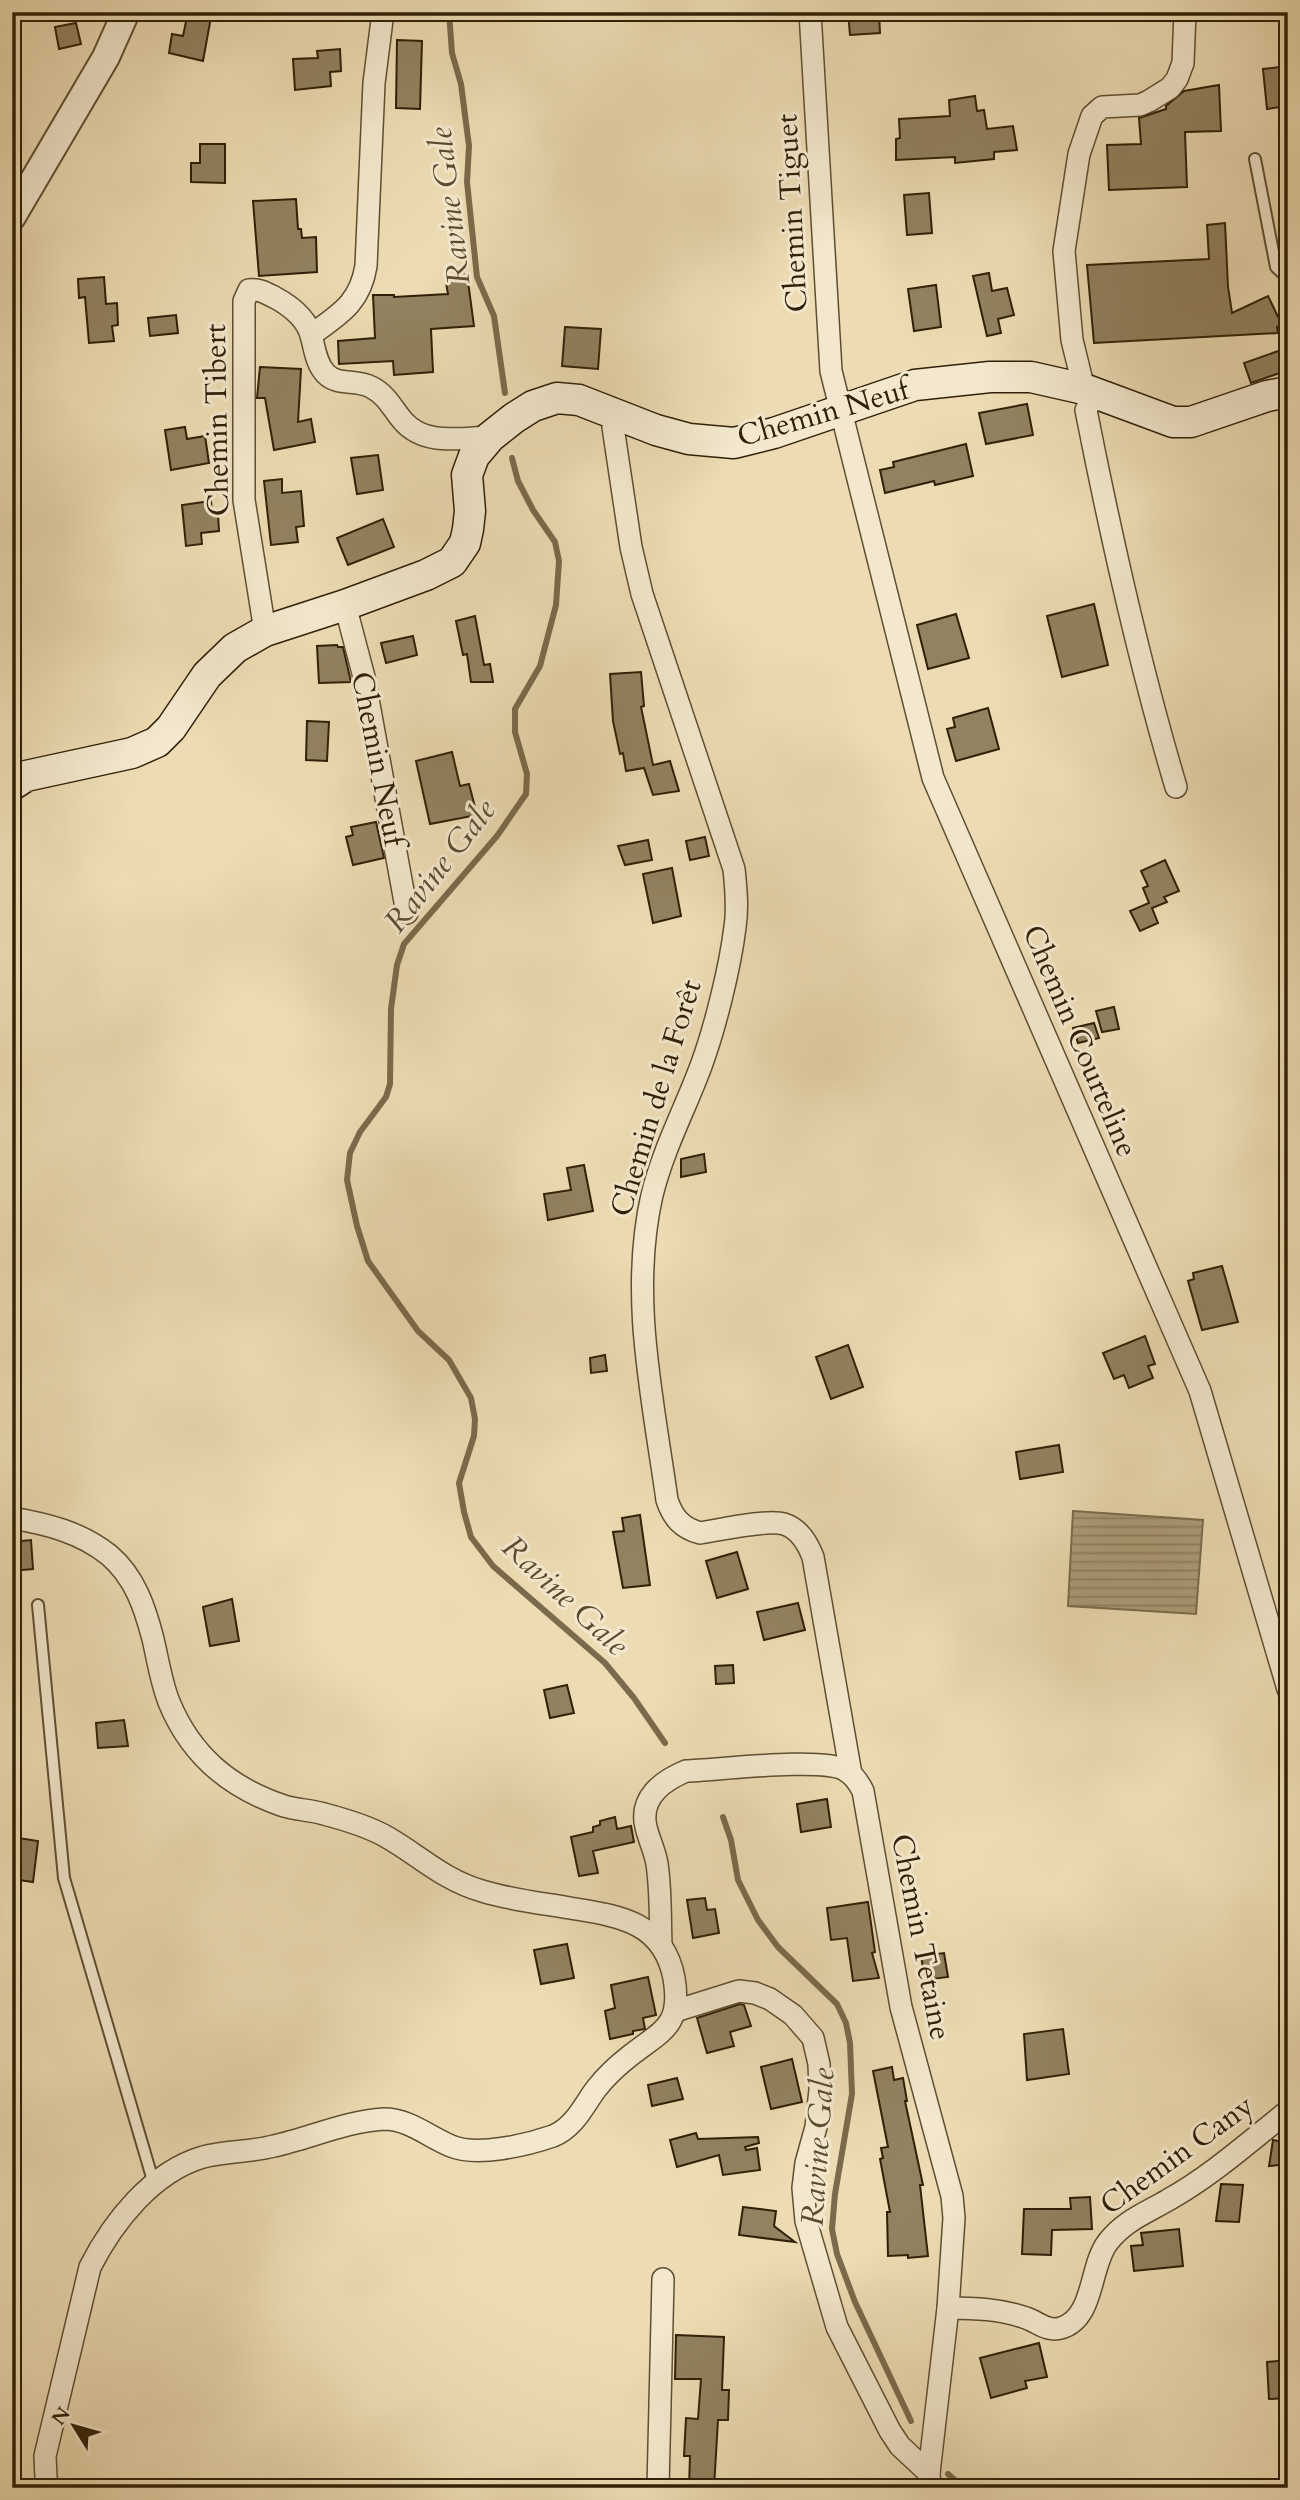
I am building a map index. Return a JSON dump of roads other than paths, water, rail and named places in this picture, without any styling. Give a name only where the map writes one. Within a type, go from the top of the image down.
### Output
[{"type":"main road","name":"Chemin Neuf","points":[[12,785],[26,776],[132,753],[157,742],[171,728],[207,675],[235,648],[265,631],[345,605],[426,575],[452,562],[465,543],[468,529],[470,512],[467,475],[474,456],[490,437],[533,406],[557,398],[579,400],[656,430],[689,439],[734,443],[774,433],[915,385],[990,377],[1031,377],[1090,391],[1173,422],[1191,422],[1267,396],[1288,392]]},
{"type":"street","points":[[12,217],[106,58],[125,12]]},
{"type":"street","points":[[312,335],[347,309],[363,283],[374,83],[383,12]]},
{"type":"street","name":"Chemin Tiguet","points":[[810,12],[831,371],[841,410]]},
{"type":"street","points":[[1176,788],[1151,702],[1112,544],[1086,410],[1090,391],[1072,340],[1064,251],[1079,154],[1092,116],[1102,107],[1140,105],[1170,88],[1183,63],[1185,12]]},
{"type":"street","name":"Chemin Tibert","points":[[265,631],[244,500],[244,301],[249,290],[258,289],[288,304],[303,319],[312,335],[320,367],[329,377],[336,381],[357,381],[381,392],[410,428],[425,437],[490,437]]},
{"type":"street","name":"Chemin Courteline","points":[[841,410],[933,778],[1200,1391],[1288,1689]]},
{"type":"street","name":"Chemin de la Forêt","points":[[619,416],[613,427],[636,571],[734,869],[737,898],[735,927],[711,1031],[701,1065],[667,1149],[653,1193],[645,1236],[642,1320],[667,1500],[671,1513],[690,1530],[700,1533],[770,1523],[784,1524],[807,1542],[813,1557],[851,1774]]},
{"type":"street","name":"Chemin Neuf","points":[[345,605],[364,677],[407,913]]},
{"type":"street","points":[[12,1518],[57,1526],[84,1539],[110,1556],[128,1577],[143,1603],[168,1700],[188,1740],[219,1772],[252,1795],[291,1808],[322,1813],[383,1835],[435,1871],[480,1891],[617,1916],[641,1927],[661,1945],[670,1962],[675,1984],[675,2011],[670,2024],[661,2035],[615,2068],[571,2124],[557,2135],[481,2152],[454,2147],[408,2124],[384,2119],[269,2148],[233,2151],[199,2158],[174,2170],[154,2184],[114,2228],[90,2267],[45,2456],[49,2488]]},
{"type":"street","points":[[661,1945],[657,1863],[645,1825],[646,1810],[660,1784],[686,1772],[819,1764],[833,1766],[851,1774]]},
{"type":"street","name":"Chemin Tetaine","points":[[851,1774],[863,1791],[901,2007],[952,2196],[954,2218],[948,2308],[929,2480]]},
{"type":"street","name":"Chemin Tetaine","points":[[675,2011],[739,1991],[755,1993],[770,1999],[793,2015],[813,2038],[819,2064],[820,2090],[816,2127],[806,2163],[803,2188],[806,2221],[837,2327],[890,2431],[929,2480]]},
{"type":"street","name":"Chemin Cany","points":[[948,2308],[989,2309],[1027,2318],[1046,2328],[1058,2329],[1069,2325],[1086,2303],[1097,2259],[1108,2242],[1137,2215],[1168,2200],[1288,2111]]},
{"type":"street","points":[[658,2488],[663,2279]]},
{"type":"lane","points":[[1255,159],[1276,267],[1288,278]]},
{"type":"lane","points":[[38,1605],[64,1878],[154,2184]]},
{"type":"waterway","name":"Ravine Gale","points":[[449,12],[452,53],[461,84],[469,146],[467,182],[477,277],[494,316],[505,393]]},
{"type":"waterway","name":"Ravine Gale","points":[[512,458],[518,481],[533,510],[555,542],[559,561],[556,605],[540,666],[515,709],[515,732],[527,774],[526,794],[497,836],[404,944],[397,965],[391,1009],[390,1084],[386,1097],[360,1132],[350,1153],[347,1180],[368,1261],[418,1331],[449,1360],[471,1398],[475,1419],[474,1436],[459,1483],[471,1537],[493,1566],[605,1663],[634,1698],[665,1743]]},
{"type":"waterway","name":"Ravine Gale","points":[[723,1817],[731,1840],[738,1880],[758,1920],[778,1947],[837,2004],[846,2023],[850,2043],[852,2094],[835,2194],[832,2229],[837,2254],[855,2302],[911,2421]]},
{"type":"waterway","name":"Ravine Gale","points":[[948,2474],[964,2488]]}]
